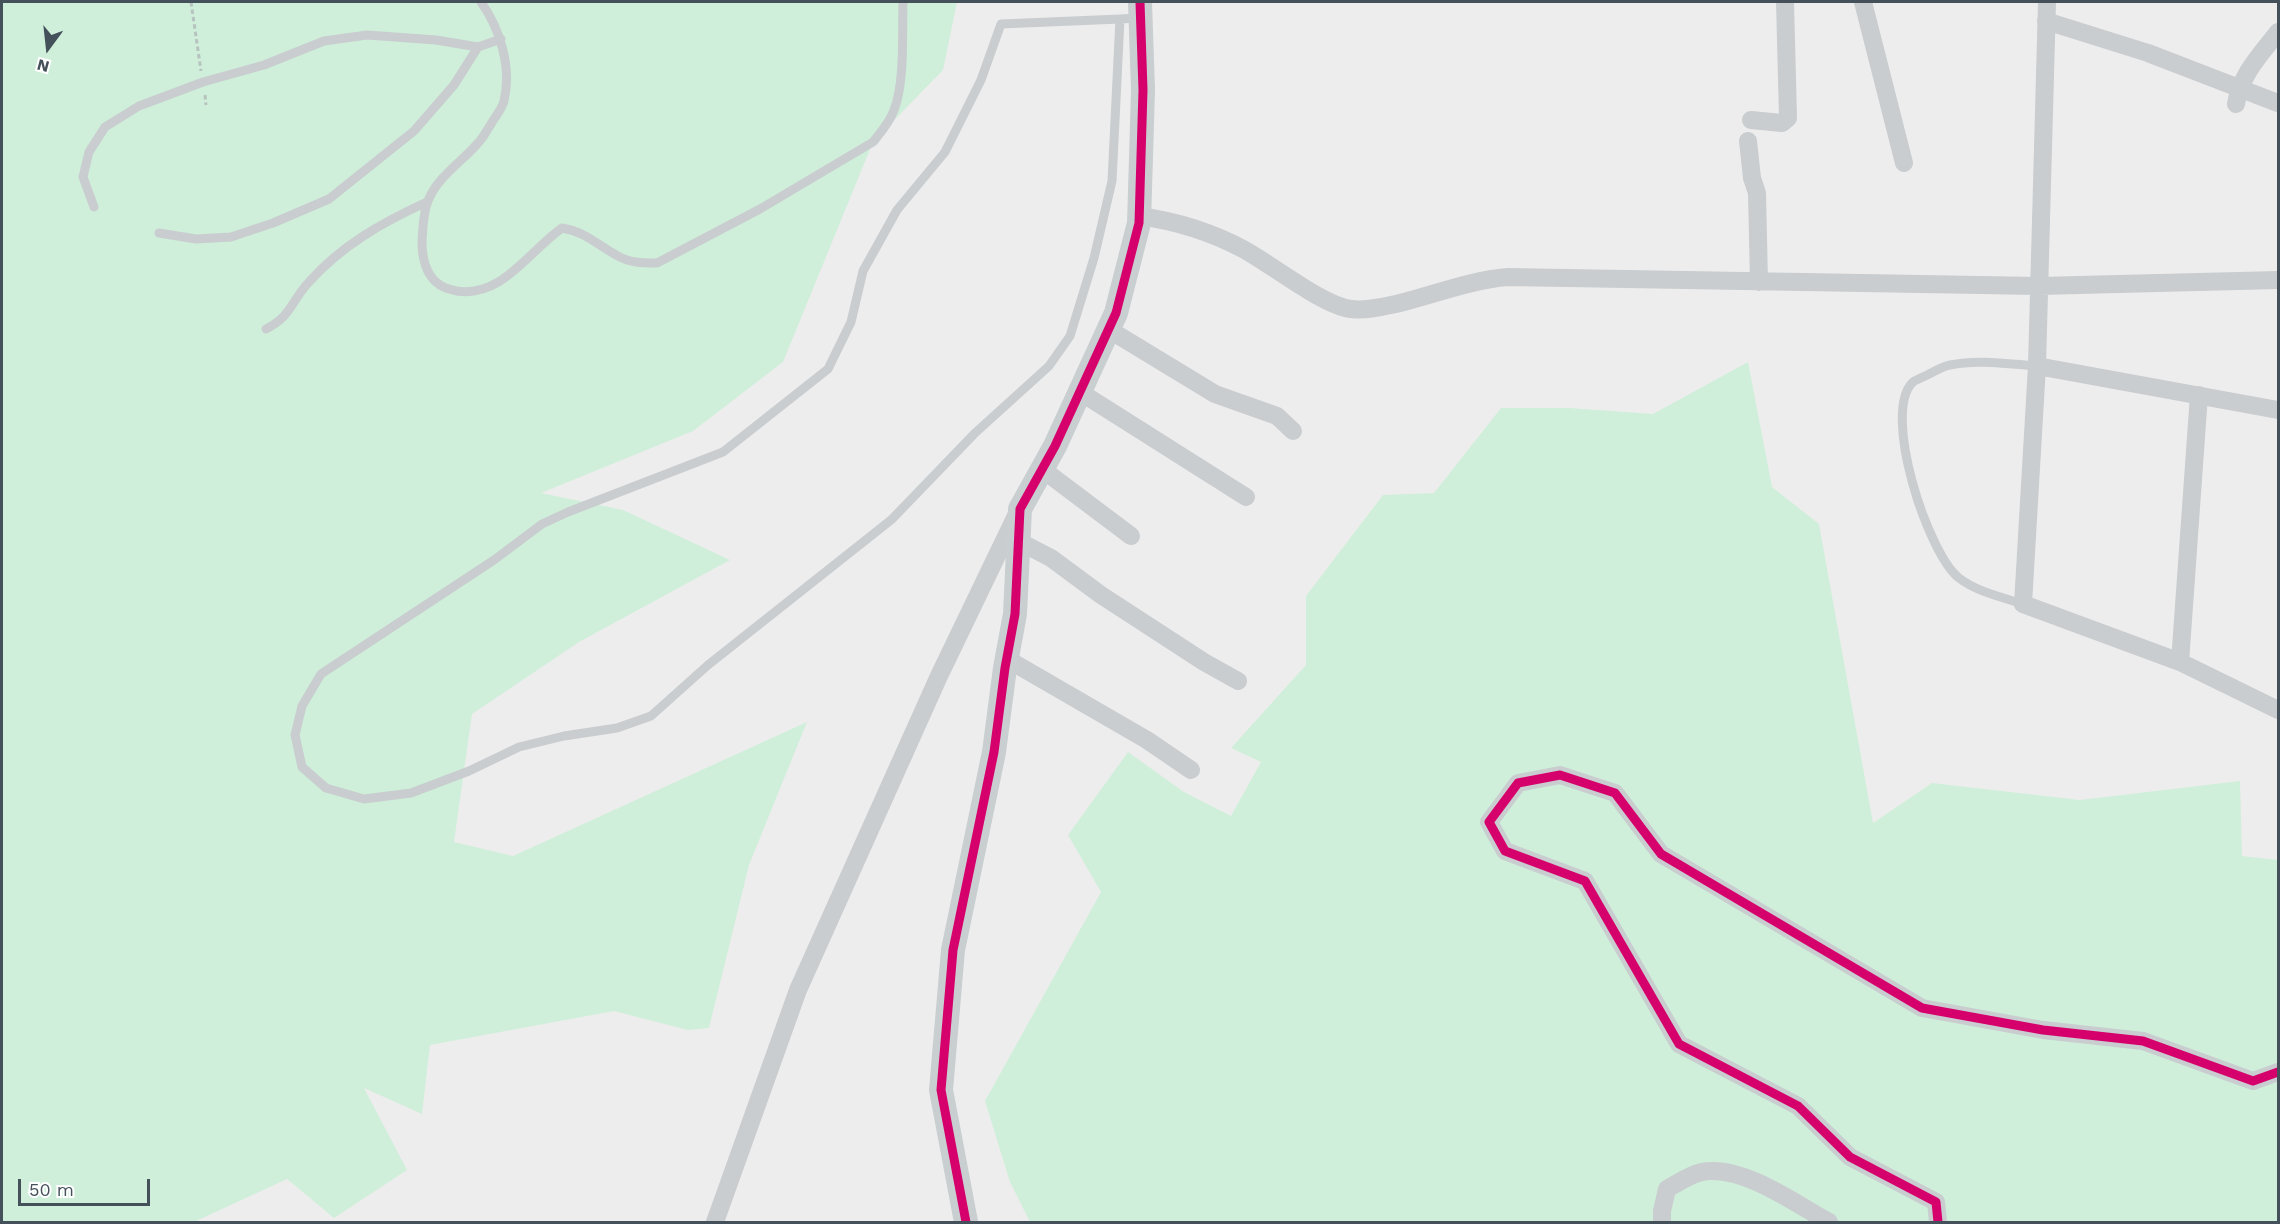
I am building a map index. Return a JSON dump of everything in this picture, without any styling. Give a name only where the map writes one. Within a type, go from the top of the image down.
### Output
[{"type":"street","points":[[1751,120],[1782,123],[1788,118],[1785,2]]},
{"type":"street","points":[[1863,2],[1904,163]]},
{"type":"street","points":[[2278,104],[2237,96],[2148,53],[2043,7],[2037,366],[2023,604],[2180,662],[2278,710]]},
{"type":"street","points":[[715,1222],[798,990],[939,676],[1080,392],[1116,313],[1139,216],[1143,90],[1134,13]]},
{"type":"street","points":[[2237,96],[2250,67],[2278,32]]},
{"type":"street","points":[[1748,141],[1752,178],[1757,193],[1759,282]]},
{"type":"street","points":[[1139,216],[1165,219],[1191,227],[1242,248],[1331,304],[1351,309],[1377,308],[1485,279],[1508,277],[2039,286],[2278,280]]},
{"type":"street","points":[[1108,329],[1215,394],[1277,416],[1293,431]]},
{"type":"street","points":[[2037,366],[2278,410]]},
{"type":"street","points":[[1080,392],[1246,497]]},
{"type":"street","points":[[2180,662],[2199,395]]},
{"type":"street","points":[[1042,469],[1131,536]]},
{"type":"street","points":[[966,1222],[941,1090],[953,950],[994,752],[1015,614],[1020,509]]},
{"type":"street","points":[[1018,541],[1051,558],[1101,595],[1204,662],[1238,681]]},
{"type":"street","points":[[1007,658],[1147,740],[1191,770]]},
{"type":"street","points":[[1938,1222],[1936,1202],[1850,1157],[1798,1106],[1679,1044],[1585,881],[1505,851],[1489,822],[1518,783],[1560,775],[1615,793],[1661,854],[1922,1008],[2043,1030],[2143,1041],[2253,1081],[2278,1072]]},
{"type":"street","points":[[1662,1222],[1667,1189],[1708,1170],[1730,1172],[1762,1185],[1829,1222]]},
{"type":"lane","points":[[481,2],[491,16],[501,39],[507,84],[504,103],[480,142],[435,186],[427,202],[423,224],[422,251],[429,276],[444,289],[470,293],[492,286],[522,265],[549,237],[562,228],[577,231],[617,256],[639,263],[657,263],[760,209],[873,142],[895,110],[900,77],[903,2]]},
{"type":"lane","points":[[1134,13],[1112,181],[1094,258],[1071,336],[1049,366],[974,434],[891,520],[708,665],[651,716],[617,728],[564,736],[519,747],[469,771],[411,793],[364,799],[326,788],[302,767],[296,735],[302,706],[321,674],[494,560],[542,524],[723,452],[828,369],[851,322],[863,271],[897,210],[945,152],[981,80],[1001,24],[1134,13]]},
{"type":"lane","points":[[94,207],[83,177],[89,152],[105,127],[140,106],[203,82],[264,65],[324,41],[367,34],[436,40],[478,47],[501,39]]},
{"type":"lane","points":[[159,233],[196,239],[231,237],[273,223],[329,199],[414,131],[454,85],[478,47]]},
{"type":"lane","points":[[266,329],[288,313],[307,283],[346,247],[390,218],[427,202]]},
{"type":"lane","points":[[2023,604],[1976,588],[1958,577],[1940,554],[1916,500],[1902,420],[1904,396],[1913,382],[1949,365],[1979,362],[2037,366]]},
{"type":"path","points":[[191,2],[206,105]]},
{"type":"green space","points":[[2,2],[957,2],[943,70],[873,142],[783,362],[693,431],[541,493],[623,510],[730,560],[579,642],[472,714],[454,842],[513,856],[807,722],[749,865],[709,1028],[688,1030],[614,1011],[430,1045],[422,1114],[364,1088],[407,1170],[334,1218],[287,1179],[194,1222],[2,1222]]},
{"type":"green space","points":[[1748,362],[1772,487],[1819,524],[1873,823],[1932,783],[2080,800],[2240,781],[2242,856],[2278,860],[2278,1222],[1030,1222],[1010,1182],[985,1101],[1101,892],[1068,835],[1128,752],[1184,792],[1231,816],[1261,762],[1231,748],[1306,665],[1306,596],[1383,495],[1434,493],[1501,408],[1570,408],[1653,414]]},
{"type":"cycle path","points":[[966,1222],[941,1090],[953,950],[994,752],[1015,614],[1020,509],[1055,446],[1116,313],[1139,223],[1143,90],[1140,2]]},
{"type":"cycle path","points":[[1938,1222],[1936,1202],[1850,1157],[1798,1106],[1679,1044],[1585,881],[1505,851],[1489,822],[1518,783],[1560,775],[1615,793],[1661,854],[1922,1008],[2043,1030],[2143,1041],[2253,1081],[2278,1072]]}]
